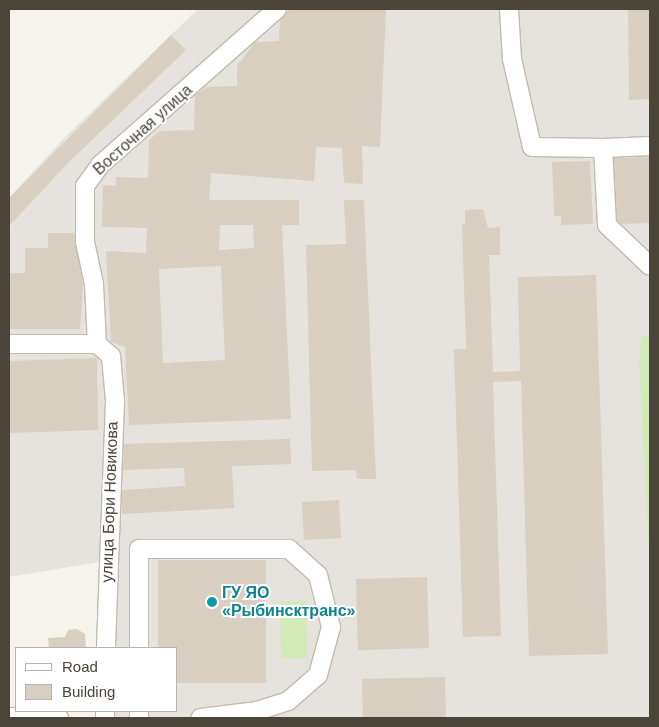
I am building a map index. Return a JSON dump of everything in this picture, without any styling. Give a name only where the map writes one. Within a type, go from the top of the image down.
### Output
[{"type":"street","name":"Восточная улица","points":[[104,350],[94,284],[85,242],[85,186],[100,165],[277,9]]},
{"type":"street","points":[[509,9],[512,59],[532,147],[603,148],[650,146]]},
{"type":"street","points":[[603,148],[607,225],[650,266]]},
{"type":"street","points":[[9,344],[104,350]]},
{"type":"street","name":"улица Бори Новикова","points":[[104,350],[115,401],[106,647]]},
{"type":"street","points":[[139,647],[139,549],[289,549],[318,575],[330,627],[318,675],[288,701],[258,711],[200,718]]},
{"type":"street","points":[[9,717],[58,718]]},
{"type":"shaded area","points":[[198,9],[650,9],[650,718],[114,718],[114,712],[178,712],[178,647],[116,647],[119,527],[101,527],[99,562],[9,577],[9,198],[64,138]]},
{"type":"green space","points":[[642,335],[650,338],[650,565],[639,362]]},
{"type":"green space","points":[[280,601],[306,601],[307,658],[281,658]]},
{"type":"building","points":[[290,9],[386,9],[380,147],[362,146],[363,184],[344,183],[342,148],[316,147],[314,181],[211,173],[209,200],[299,200],[299,225],[282,225],[291,419],[129,425],[125,347],[111,342],[106,251],[146,253],[147,228],[102,227],[103,185],[116,186],[116,177],[148,178],[149,140],[160,131],[194,130],[195,95],[208,87],[237,86],[237,66],[255,42],[279,41],[280,20]],"holes":[[[220,225],[253,225],[254,248],[219,250]],[[221,266],[225,360],[163,363],[159,269]]]},
{"type":"building","points":[[628,9],[650,9],[650,99],[629,100]]},
{"type":"building","points":[[171,35],[186,50],[68,163],[9,226],[9,198]]},
{"type":"building","points":[[650,157],[650,223],[621,224],[617,220],[614,158]]},
{"type":"building","points":[[590,161],[593,224],[561,225],[561,216],[554,216],[552,162]]},
{"type":"building","points":[[344,200],[364,200],[376,479],[357,479],[356,470],[312,471],[306,245],[346,244]]},
{"type":"building","points":[[483,209],[488,228],[500,227],[500,255],[489,255],[493,372],[520,371],[518,277],[596,275],[608,654],[529,656],[521,381],[493,382],[501,636],[463,637],[454,349],[466,349],[462,224],[465,224],[465,210]]},
{"type":"building","points":[[48,233],[74,233],[83,284],[80,329],[9,329],[9,273],[25,273],[25,248],[48,248]]},
{"type":"building","points":[[97,358],[98,430],[9,433],[9,361]]},
{"type":"building","points":[[290,439],[291,464],[232,466],[234,508],[122,514],[122,490],[185,486],[184,468],[123,470],[124,444]]},
{"type":"building","points":[[339,500],[341,538],[304,540],[302,502]]},
{"type":"building","name":"ГУ ЯО «Рыбинсктранс»","points":[[158,560],[266,560],[266,683],[178,683],[178,647],[158,647]]},
{"type":"building","points":[[427,577],[429,648],[358,650],[356,579]]},
{"type":"building","points":[[77,629],[85,634],[86,647],[49,647],[48,638],[65,637],[68,630]]},
{"type":"building","points":[[445,677],[446,718],[363,718],[362,679]]},
{"type":"place","name":"ГУ ЯО «Рыбинсктранс»","points":[[212,602]]}]
